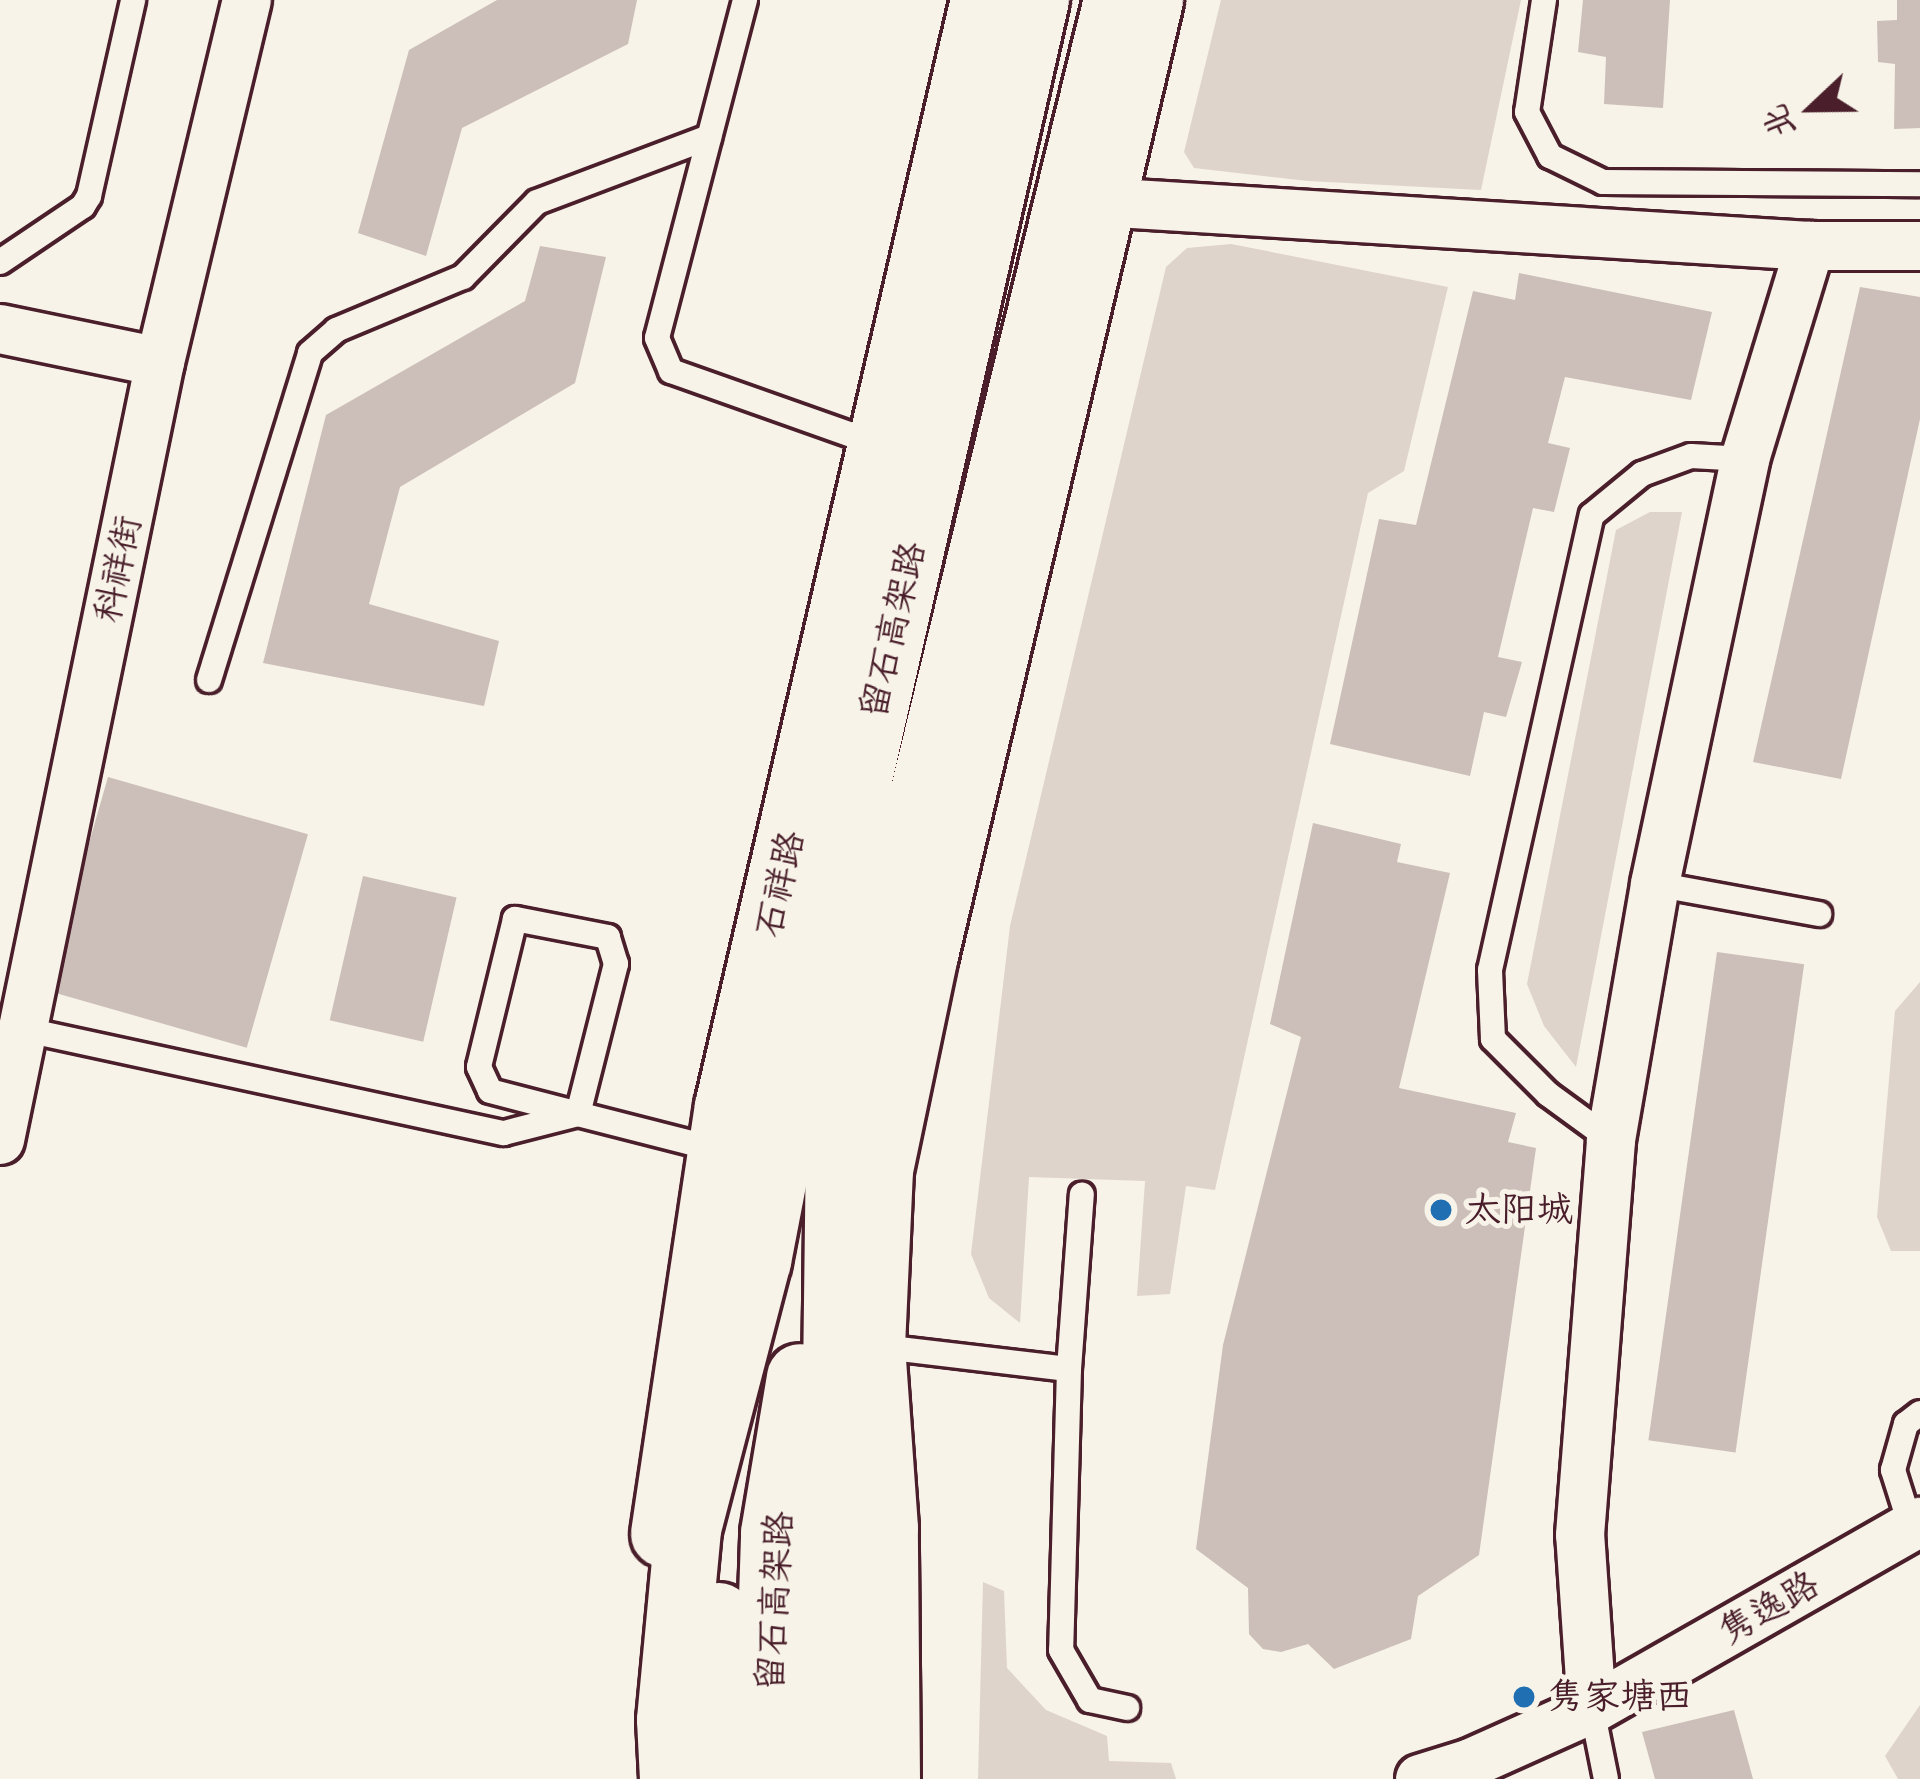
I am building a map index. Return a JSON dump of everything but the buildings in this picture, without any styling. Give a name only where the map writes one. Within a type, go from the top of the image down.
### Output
[{"type":"main road","name":"石祥路","points":[[646,1779],[640,1707],[721,1150],[984,0]]},
{"type":"main road","points":[[688,1529],[778,977],[998,0]]},
{"type":"main road","name":"留石高架路","points":[[673,1779],[670,1720],[688,1529],[758,1261],[812,989],[1036,0]]},
{"type":"main road","name":"留石高架路","points":[[766,1779],[774,1534],[839,1139],[1118,0]]},
{"type":"main road","points":[[887,1779],[885,1528],[872,1346],[880,1170],[1150,0]]},
{"type":"main road","name":"留石高架路","points":[[831,1779],[839,1139]]},
{"type":"main road","name":"留石高架路","points":[[716,1779],[720,1563],[758,1261]]},
{"type":"street","name":"科祥街","points":[[0,1140],[160,362],[247,0]]},
{"type":"street","points":[[1101,202],[1810,246],[1920,246]]},
{"type":"street","points":[[1592,1708],[1580,1535],[1611,1140],[1655,884],[1745,460],[1810,246]]},
{"type":"street","points":[[0,329],[160,362]]},
{"type":"street","name":"隽逸路","points":[[1420,1779],[1471,1763],[1592,1708],[1916,1525]]},
{"type":"lane","points":[[0,262],[82,206],[89,196],[133,0]]},
{"type":"lane","points":[[745,0],[657,338],[670,371],[882,446]]},
{"type":"lane","points":[[1544,0],[1527,112],[1550,156],[1603,182],[1920,184]]},
{"type":"lane","points":[[209,680],[310,353],[337,330],[463,277],[536,202],[709,137]]},
{"type":"lane","points":[[1611,1140],[1548,1094],[1493,1039],[1490,970],[1592,515],[1642,474],[1691,456],[1745,460]]},
{"type":"lane","points":[[1655,884],[1819,914]]},
{"type":"lane","points":[[578,1114],[616,964],[608,937],[515,919],[478,1067],[490,1090],[578,1114],[721,1150]]},
{"type":"lane","points":[[0,1024],[504,1133],[578,1114]]},
{"type":"lane","points":[[1082,1194],[1069,1370],[1061,1650],[1090,1700],[1127,1708]]},
{"type":"lane","points":[[872,1346],[1069,1370]]},
{"type":"lane","points":[[1916,1525],[1894,1470],[1906,1424],[1920,1413]]},
{"type":"lane","points":[[1592,1708],[1606,1779]]},
{"type":"shaded area","points":[[1221,0],[1521,0],[1481,190],[1308,181],[1194,168],[1184,152]]},
{"type":"shaded area","points":[[1231,244],[1448,287],[1404,471],[1368,493],[1215,1190],[1186,1186],[1170,1294],[1137,1296],[1145,1181],[1029,1177],[1020,1323],[989,1298],[971,1254],[1010,926],[1166,267],[1187,248]]},
{"type":"shaded area","points":[[1650,512],[1682,512],[1576,1067],[1544,1026],[1527,984],[1616,530]]},
{"type":"shaded area","points":[[1920,982],[1920,1251],[1891,1251],[1877,1217],[1895,1011]]},
{"type":"shaded area","points":[[983,1582],[1004,1591],[1007,1668],[1046,1710],[1107,1736],[1109,1761],[1171,1763],[1176,1779],[978,1779]]},
{"type":"shaded area","points":[[1920,1705],[1920,1779],[1898,1779],[1885,1756]]},
{"type":"place","name":"太阳城","points":[[1441,1210]]},
{"type":"place","name":"隽家塘西","points":[[1524,1697]]}]
